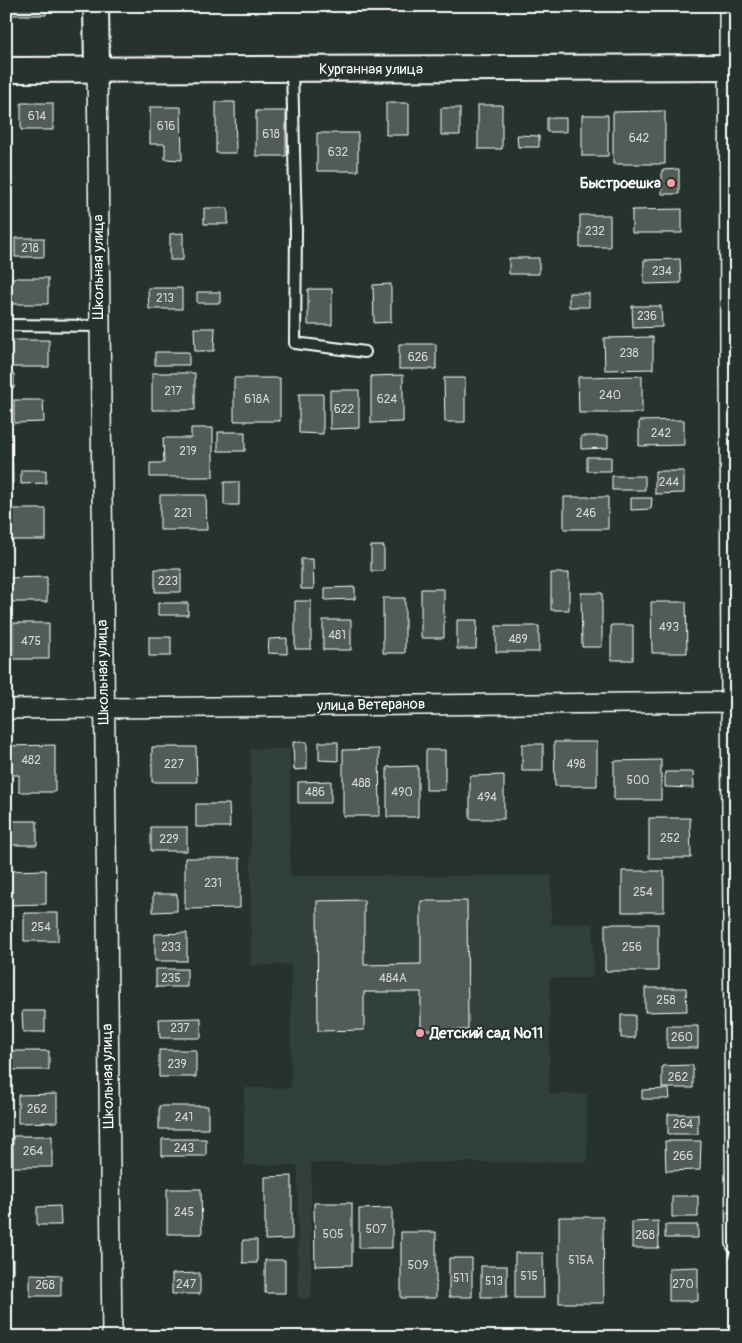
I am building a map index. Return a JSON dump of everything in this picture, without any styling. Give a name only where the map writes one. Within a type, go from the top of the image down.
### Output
[{"type":"street","name":"Школьная улица","points":[[96,6],[112,1337]]},
{"type":"street","points":[[729,6],[732,67],[736,1244]]},
{"type":"street","name":"Курганная улица","points":[[6,70],[97,68],[732,67]]},
{"type":"street","name":"улица Ветеранов","points":[[6,709],[733,702]]},
{"type":"lane","points":[[292,69],[296,230],[295,343],[366,352]]},
{"type":"lane","points":[[6,325],[99,326]]},
{"type":"shaded area","name":"Детский сад №11","points":[[251,749],[290,749],[290,876],[551,876],[551,924],[593,924],[593,978],[550,978],[549,1094],[587,1094],[587,1162],[311,1163],[311,1298],[298,1298],[298,1165],[244,1165],[244,1088],[291,1088],[291,965],[251,965]]},
{"type":"building","points":[[6,6],[46,6],[46,15],[6,15]]},
{"type":"building","points":[[216,102],[235,102],[236,153],[216,153]]},
{"type":"building","points":[[21,103],[53,103],[53,130],[21,130]]},
{"type":"building","points":[[386,103],[409,103],[409,135],[386,135]]},
{"type":"building","points":[[478,105],[502,105],[502,149],[478,149]]},
{"type":"building","points":[[7,106],[7,146],[6,146]]},
{"type":"building","points":[[150,107],[181,107],[182,160],[165,159],[165,144],[150,144]]},
{"type":"building","points":[[441,108],[460,108],[460,135],[441,135]]},
{"type":"building","points":[[256,111],[286,111],[286,156],[256,156]]},
{"type":"building","points":[[665,111],[665,164],[613,164],[613,112]]},
{"type":"building","points":[[582,115],[608,115],[608,156],[582,156]]},
{"type":"building","points":[[547,118],[566,118],[566,132],[547,132]]},
{"type":"building","points":[[317,133],[358,133],[358,171],[317,171]]},
{"type":"building","points":[[517,135],[539,136],[539,147],[518,147]]},
{"type":"building","points":[[679,169],[679,194],[662,194],[662,170]]},
{"type":"building","points":[[204,208],[228,208],[228,224],[204,224]]},
{"type":"building","points":[[682,209],[682,233],[632,233],[632,210]]},
{"type":"building","points":[[580,215],[610,215],[610,247],[580,247]]},
{"type":"building","points":[[183,233],[183,260],[170,260],[170,234]]},
{"type":"building","points":[[15,238],[44,238],[44,257],[15,257]]},
{"type":"building","points":[[509,258],[539,258],[539,274],[509,274]]},
{"type":"building","points":[[680,259],[681,283],[644,284],[644,260]]},
{"type":"building","points":[[9,278],[48,278],[48,304],[9,304]]},
{"type":"building","points":[[391,284],[391,322],[374,323],[373,285]]},
{"type":"building","points":[[148,288],[182,288],[182,309],[149,309]]},
{"type":"building","points":[[308,289],[332,289],[332,325],[308,325]]},
{"type":"building","points":[[197,292],[220,292],[220,303],[197,303]]},
{"type":"building","points":[[569,293],[589,293],[589,307],[569,307]]},
{"type":"building","points":[[632,306],[661,306],[662,327],[633,328]]},
{"type":"building","points":[[194,328],[215,328],[214,351],[195,351]]},
{"type":"building","points":[[653,337],[653,369],[605,370],[604,338]]},
{"type":"building","points":[[6,340],[49,340],[49,367],[6,367]]},
{"type":"building","points":[[399,344],[436,344],[436,369],[399,369]]},
{"type":"building","points":[[155,352],[189,352],[189,365],[155,365]]},
{"type":"building","points":[[152,373],[195,373],[195,410],[152,410]]},
{"type":"building","points":[[6,374],[14,374],[14,388],[6,388]]},
{"type":"building","points":[[403,375],[403,422],[371,423],[371,376]]},
{"type":"building","points":[[642,376],[642,413],[579,413],[578,377]]},
{"type":"building","points":[[234,378],[280,378],[280,421],[234,421]]},
{"type":"building","points":[[444,378],[465,378],[465,422],[445,422]]},
{"type":"building","points":[[330,390],[359,390],[359,428],[330,429]]},
{"type":"building","points":[[299,394],[323,394],[323,434],[299,433]]},
{"type":"building","points":[[14,400],[43,400],[44,422],[14,423]]},
{"type":"building","points":[[684,420],[684,445],[639,446],[639,421]]},
{"type":"building","points":[[191,428],[213,428],[213,477],[150,477],[150,463],[164,463],[163,438],[191,438]]},
{"type":"building","points":[[218,432],[245,432],[245,451],[218,451]]},
{"type":"building","points":[[6,435],[12,435],[13,483],[6,483]]},
{"type":"building","points":[[581,436],[608,436],[608,448],[581,449]]},
{"type":"building","points":[[587,457],[611,457],[611,471],[587,471]]},
{"type":"building","points":[[21,470],[46,470],[46,483],[21,484]]},
{"type":"building","points":[[655,471],[684,471],[684,493],[655,494]]},
{"type":"building","points":[[612,476],[645,476],[645,490],[612,490]]},
{"type":"building","points":[[224,482],[239,482],[239,505],[224,505]]},
{"type":"building","points":[[160,495],[206,495],[207,530],[160,530]]},
{"type":"building","points":[[564,497],[608,497],[608,529],[564,529]]},
{"type":"building","points":[[631,498],[652,498],[651,509],[631,510]]},
{"type":"building","points":[[6,509],[46,509],[46,540],[6,540]]},
{"type":"building","points":[[371,546],[384,546],[384,571],[371,571]]},
{"type":"building","points":[[301,559],[313,559],[314,589],[301,589]]},
{"type":"building","points":[[155,569],[181,569],[181,592],[155,592]]},
{"type":"building","points":[[551,573],[569,573],[569,610],[551,610]]},
{"type":"building","points":[[47,577],[47,602],[6,602],[6,578]]},
{"type":"building","points":[[355,587],[355,599],[325,600],[325,588]]},
{"type":"building","points":[[421,589],[444,589],[444,638],[421,638]]},
{"type":"building","points":[[581,593],[602,593],[602,647],[582,647]]},
{"type":"building","points":[[383,598],[405,598],[405,653],[383,653]]},
{"type":"building","points":[[295,601],[311,601],[311,649],[295,649]]},
{"type":"building","points":[[651,602],[686,602],[687,653],[652,653]]},
{"type":"building","points":[[158,603],[188,603],[188,615],[158,615]]},
{"type":"building","points":[[323,620],[351,620],[351,650],[323,650]]},
{"type":"building","points":[[457,620],[477,620],[476,649],[457,649]]},
{"type":"building","points":[[13,623],[49,623],[49,659],[13,659]]},
{"type":"building","points":[[611,625],[633,625],[633,660],[611,660]]},
{"type":"building","points":[[496,626],[539,626],[539,652],[496,652]]},
{"type":"building","points":[[149,637],[171,637],[171,656],[149,656]]},
{"type":"building","points":[[287,638],[287,654],[268,653],[269,639]]},
{"type":"building","points":[[293,742],[307,742],[307,769],[294,770]]},
{"type":"building","points":[[319,742],[338,742],[338,761],[319,760]]},
{"type":"building","points":[[554,742],[597,742],[597,786],[555,786]]},
{"type":"building","points":[[522,744],[543,744],[543,771],[522,771]]},
{"type":"building","points":[[55,745],[55,792],[19,792],[19,775],[6,775],[6,746]]},
{"type":"building","points":[[152,747],[196,747],[197,782],[152,782]]},
{"type":"building","points":[[379,749],[380,816],[343,816],[343,750]]},
{"type":"building","points":[[426,750],[445,750],[445,790],[426,790]]},
{"type":"building","points":[[661,760],[661,800],[614,800],[614,761]]},
{"type":"building","points":[[418,766],[418,817],[387,817],[387,767]]},
{"type":"building","points":[[665,772],[693,772],[694,788],[665,787]]},
{"type":"building","points":[[504,775],[504,819],[470,819],[470,776]]},
{"type":"building","points":[[331,781],[331,803],[298,803],[298,782]]},
{"type":"building","points":[[196,804],[229,804],[230,827],[196,827]]},
{"type":"building","points":[[649,818],[690,818],[691,858],[649,858]]},
{"type":"building","points":[[6,821],[37,821],[37,845],[6,845]]},
{"type":"building","points":[[151,827],[187,827],[187,851],[151,851]]},
{"type":"building","points":[[185,858],[240,858],[240,908],[185,909]]},
{"type":"building","points":[[46,870],[46,904],[6,905],[6,871]]},
{"type":"building","points":[[622,871],[664,871],[664,912],[622,912]]},
{"type":"building","points":[[153,894],[177,894],[177,911],[153,912]]},
{"type":"building","points":[[364,900],[364,965],[421,964],[421,901],[467,901],[468,1030],[421,1030],[421,992],[364,992],[364,1030],[318,1031],[317,901]]},
{"type":"building","points":[[24,913],[58,913],[58,941],[24,941]]},
{"type":"building","points":[[605,924],[658,924],[658,971],[605,971]]},
{"type":"building","points":[[187,933],[187,961],[155,961],[155,934]]},
{"type":"building","points":[[6,962],[8,962],[9,990],[6,990]]},
{"type":"building","points":[[156,969],[187,969],[187,987],[156,987]]},
{"type":"building","points":[[645,988],[686,988],[687,1011],[645,1012]]},
{"type":"building","points":[[22,1011],[45,1011],[45,1032],[23,1032]]},
{"type":"building","points":[[621,1015],[635,1015],[635,1038],[621,1038]]},
{"type":"building","points":[[201,1018],[201,1038],[160,1038],[159,1019]]},
{"type":"building","points":[[667,1026],[698,1026],[698,1048],[667,1048]]},
{"type":"building","points":[[159,1050],[196,1050],[196,1077],[159,1077]]},
{"type":"building","points":[[6,1051],[49,1051],[49,1070],[6,1070]]},
{"type":"building","points":[[693,1065],[693,1088],[662,1088],[662,1066]]},
{"type":"building","points":[[669,1089],[670,1099],[642,1099],[642,1090]]},
{"type":"building","points":[[57,1094],[57,1122],[18,1123],[18,1095]]},
{"type":"building","points":[[159,1106],[208,1106],[208,1129],[159,1129]]},
{"type":"building","points":[[668,1114],[698,1114],[698,1134],[668,1134]]},
{"type":"building","points":[[13,1136],[52,1136],[52,1167],[13,1167]]},
{"type":"building","points":[[162,1139],[206,1139],[206,1156],[162,1156]]},
{"type":"building","points":[[665,1141],[701,1141],[700,1170],[666,1171]]},
{"type":"building","points":[[292,1176],[292,1239],[265,1240],[265,1177]]},
{"type":"building","points":[[167,1189],[201,1189],[202,1234],[167,1234]]},
{"type":"building","points":[[672,1196],[698,1196],[698,1217],[672,1217]]},
{"type":"building","points":[[314,1203],[352,1203],[352,1265],[315,1266]]},
{"type":"building","points":[[60,1206],[61,1225],[37,1225],[37,1207]]},
{"type":"building","points":[[392,1208],[392,1248],[359,1248],[359,1209]]},
{"type":"building","points":[[559,1217],[603,1217],[604,1303],[559,1303]]},
{"type":"building","points":[[658,1221],[659,1248],[632,1248],[632,1222]]},
{"type":"building","points":[[665,1225],[698,1225],[698,1238],[665,1238]]},
{"type":"building","points":[[401,1232],[436,1232],[436,1298],[401,1298]]},
{"type":"building","points":[[243,1240],[257,1240],[257,1263],[243,1263]]},
{"type":"building","points":[[515,1253],[543,1253],[544,1298],[515,1298]]},
{"type":"building","points":[[449,1258],[472,1258],[472,1297],[449,1297]]},
{"type":"building","points":[[6,1259],[13,1259],[13,1273],[6,1273]]},
{"type":"building","points":[[265,1260],[285,1260],[285,1293],[265,1293]]},
{"type":"building","points":[[481,1266],[507,1266],[507,1297],[481,1297]]},
{"type":"building","points":[[698,1267],[698,1301],[669,1301],[669,1268]]},
{"type":"building","points":[[200,1273],[200,1294],[172,1294],[172,1274]]},
{"type":"building","points":[[30,1274],[61,1275],[61,1296],[30,1296]]},
{"type":"place","name":"Быстроешка","points":[[671,183]]},
{"type":"place","name":"Детский сад №11","points":[[420,1033]]}]
